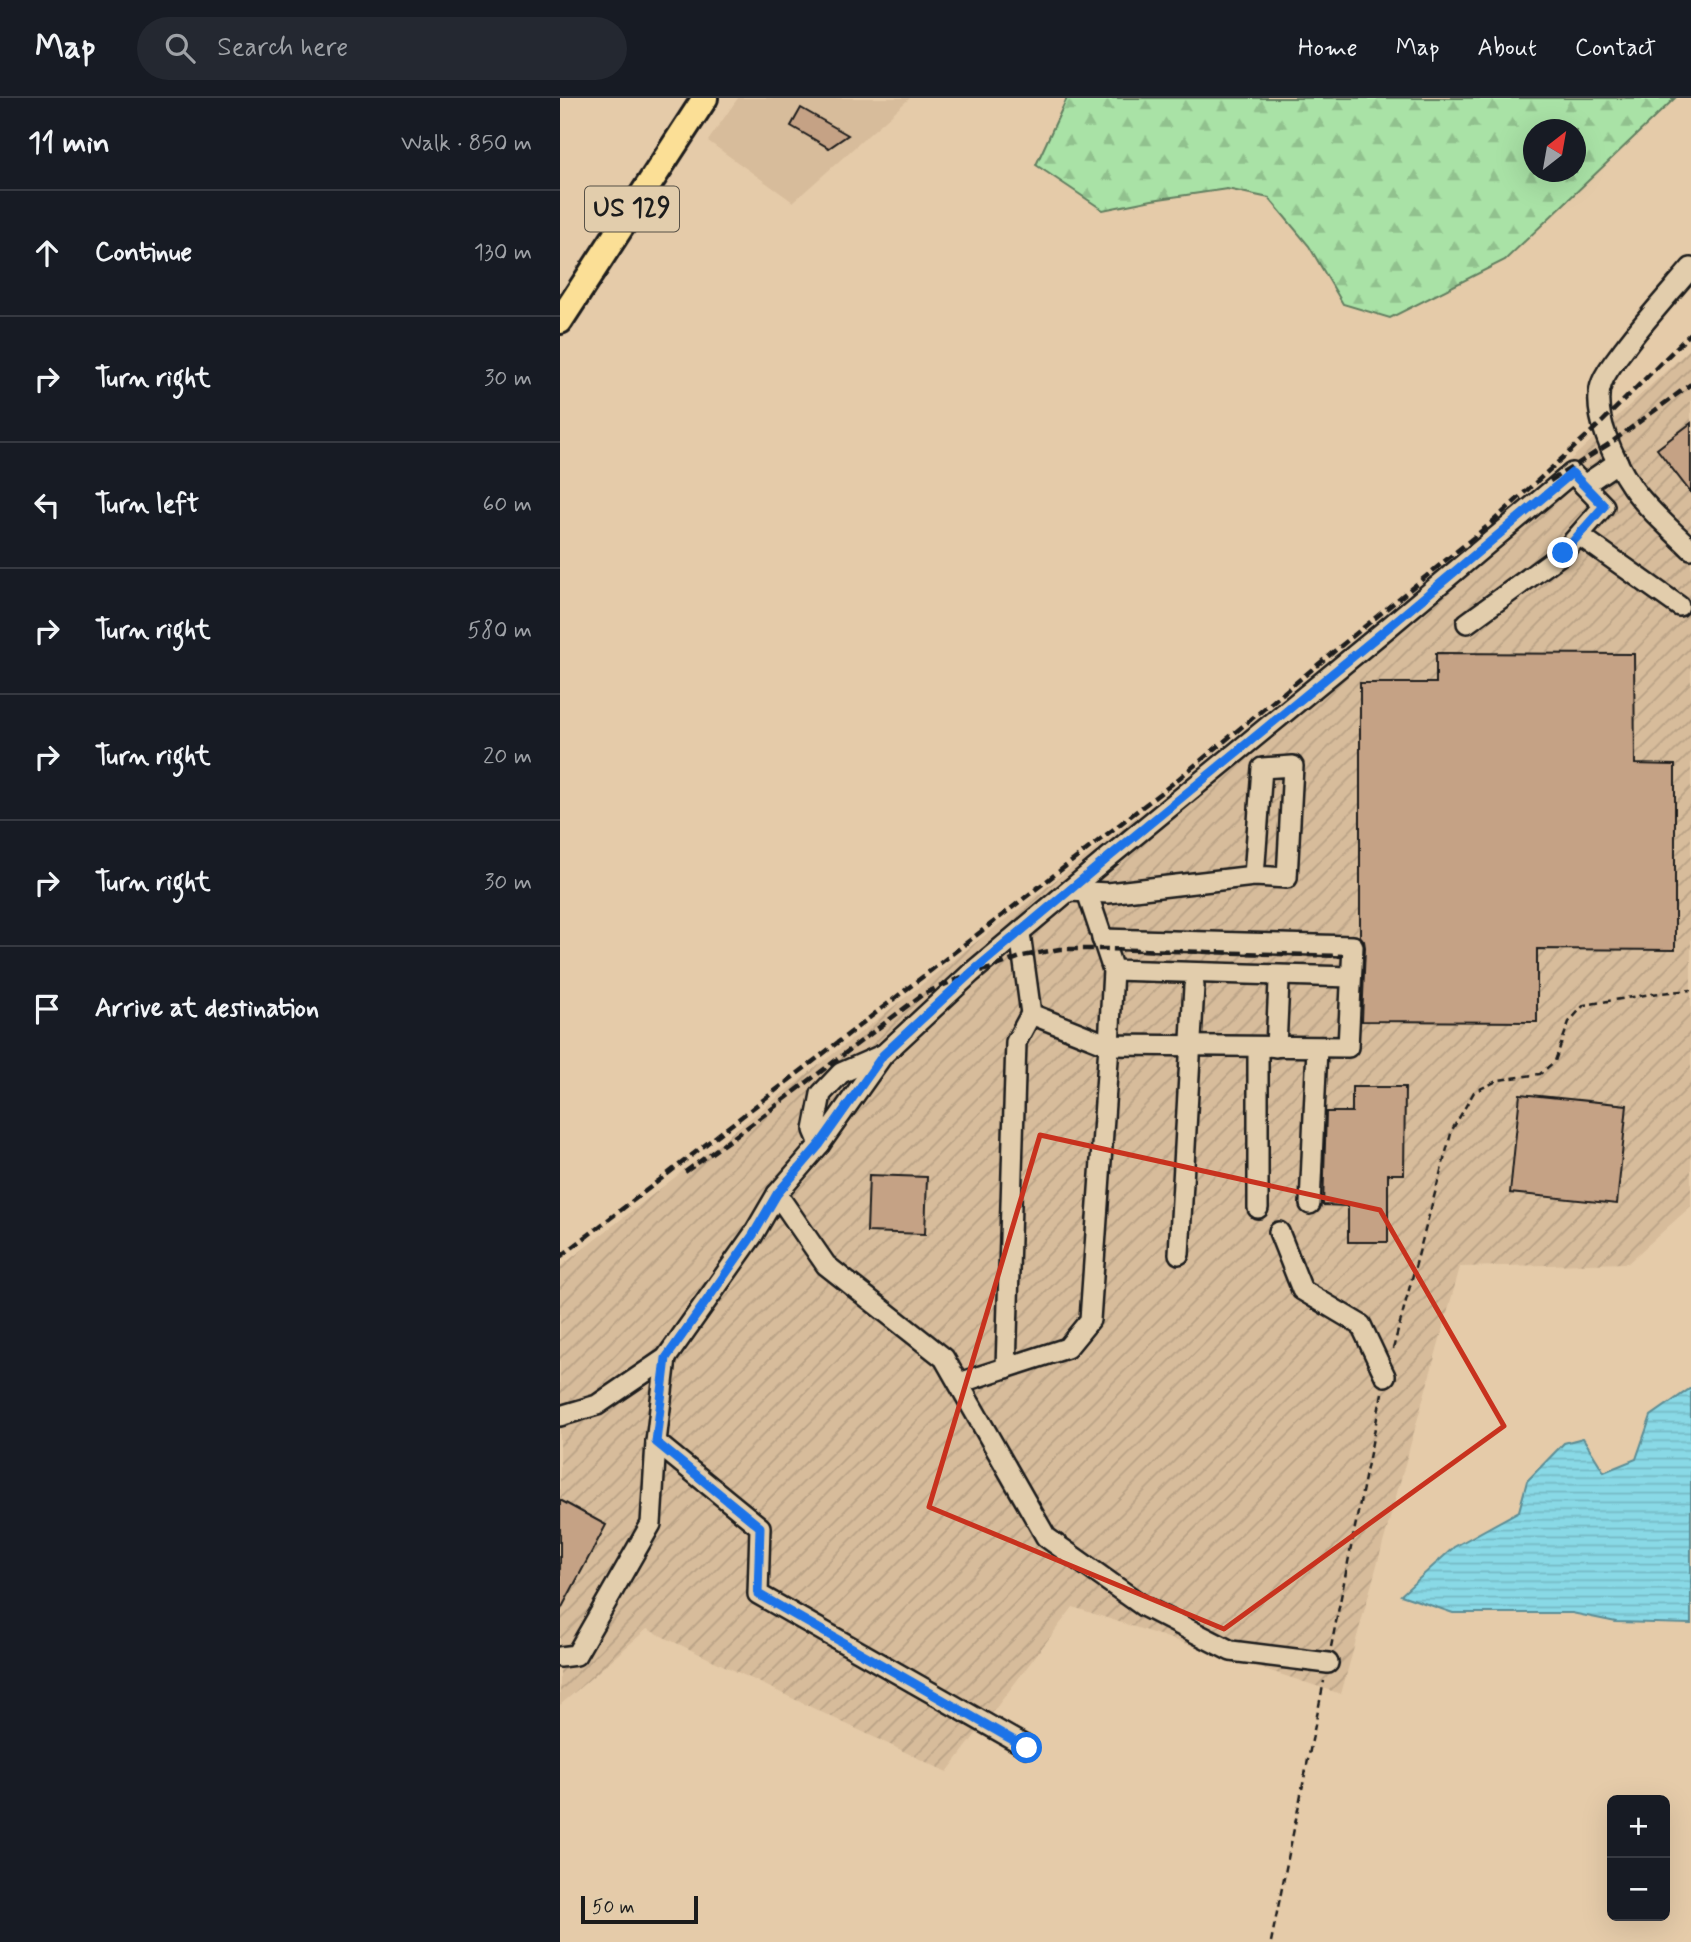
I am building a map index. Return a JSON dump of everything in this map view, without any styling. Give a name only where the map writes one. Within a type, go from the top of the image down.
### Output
[{"type":"main road","name":"US 129","points":[[560,321],[705,98]]},
{"type":"street","points":[[1691,268],[1617,358],[1602,382],[1598,399],[1609,444],[1632,488],[1691,549]]},
{"type":"street","points":[[1584,485],[1618,462]]},
{"type":"street","points":[[560,1416],[597,1405],[666,1358],[753,1235],[777,1194],[820,1144],[883,1055],[971,973],[1078,891],[1572,473],[1604,506],[1563,553],[1467,623]]},
{"type":"street","points":[[1579,535],[1679,606]]},
{"type":"street","points":[[1078,891],[1108,892],[1254,876],[1287,878],[1293,766],[1262,768],[1254,876]]},
{"type":"street","points":[[959,1383],[1067,1348],[1090,1320],[1113,970],[1102,939],[1078,891]]},
{"type":"street","points":[[1006,1368],[1016,1042],[1031,1014],[1020,933]]},
{"type":"street","points":[[1031,1014],[1109,1045],[1348,1047],[1353,946],[1102,939]]},
{"type":"street","points":[[1113,970],[1351,977]]},
{"type":"street","points":[[1258,1208],[1267,1047],[1279,982]]},
{"type":"street","points":[[1179,1254],[1194,986]]},
{"type":"street","points":[[1310,1204],[1317,1048]]},
{"type":"street","points":[[820,1144],[814,1130],[821,1094],[841,1073],[883,1055]]},
{"type":"street","points":[[777,1194],[826,1265],[944,1357],[1046,1537],[1143,1606],[1231,1651],[1328,1663]]},
{"type":"street","points":[[1279,1232],[1302,1290],[1361,1325],[1385,1376]]},
{"type":"street","points":[[560,1657],[576,1654],[651,1524],[656,1442],[666,1358]]},
{"type":"street","points":[[656,1442],[760,1527],[758,1594],[1027,1748]]},
{"type":"path","points":[[1271,1942],[1385,1376],[1452,1130],[1474,1092],[1499,1080],[1540,1074],[1555,1061],[1569,1022],[1584,1005],[1651,993],[1691,990]]},
{"type":"highlighted area","points":[[1040,1135],[1380,1210],[1504,1426],[1224,1629],[929,1507]]},
{"type":"shaded area","points":[[738,98],[910,98],[793,202],[708,141]]},
{"type":"shaded area","points":[[1691,348],[1691,1206],[1628,1263],[1460,1267],[1341,1694],[1073,1607],[947,1772],[647,1629],[560,1705],[560,1267],[1444,577]]},
{"type":"green space","points":[[1067,98],[1675,98],[1505,260],[1390,318],[1343,304],[1309,246],[1269,198],[1227,189],[1103,210],[1036,165]]},
{"type":"water","points":[[1691,1388],[1691,1624],[1616,1622],[1572,1613],[1453,1613],[1401,1595],[1454,1547],[1519,1511],[1527,1481],[1564,1443],[1583,1438],[1604,1472],[1636,1459],[1651,1416]]},
{"type":"building","points":[[801,108],[848,135],[829,148],[791,126]]},
{"type":"building","points":[[1691,423],[1691,493],[1657,449]]},
{"type":"building","points":[[1436,653],[1634,654],[1635,764],[1675,765],[1675,950],[1537,949],[1537,1022],[1362,1021],[1365,947],[1360,936],[1360,683],[1436,683]]},
{"type":"building","points":[[1352,1087],[1405,1087],[1404,1174],[1388,1174],[1388,1242],[1348,1242],[1348,1206],[1323,1205],[1326,1112],[1352,1112]]},
{"type":"building","points":[[1520,1094],[1627,1105],[1617,1204],[1510,1193]]},
{"type":"building","points":[[869,1175],[927,1177],[925,1234],[867,1232]]},
{"type":"building","points":[[560,1500],[606,1525],[560,1611]]},
{"type":"railway","points":[[560,1257],[1172,784],[1490,524],[1602,422],[1691,333]]},
{"type":"railway","points":[[1550,481],[1609,444],[1691,384]]},
{"type":"railway","points":[[685,1172],[923,994],[971,973],[1023,956],[1060,949],[1343,956]]},
{"type":"route","points":[[1027,1748],[758,1594],[760,1527],[656,1442],[666,1358],[753,1235],[777,1194],[820,1144],[883,1055],[971,973],[1572,473],[1604,506],[1563,553]]}]
